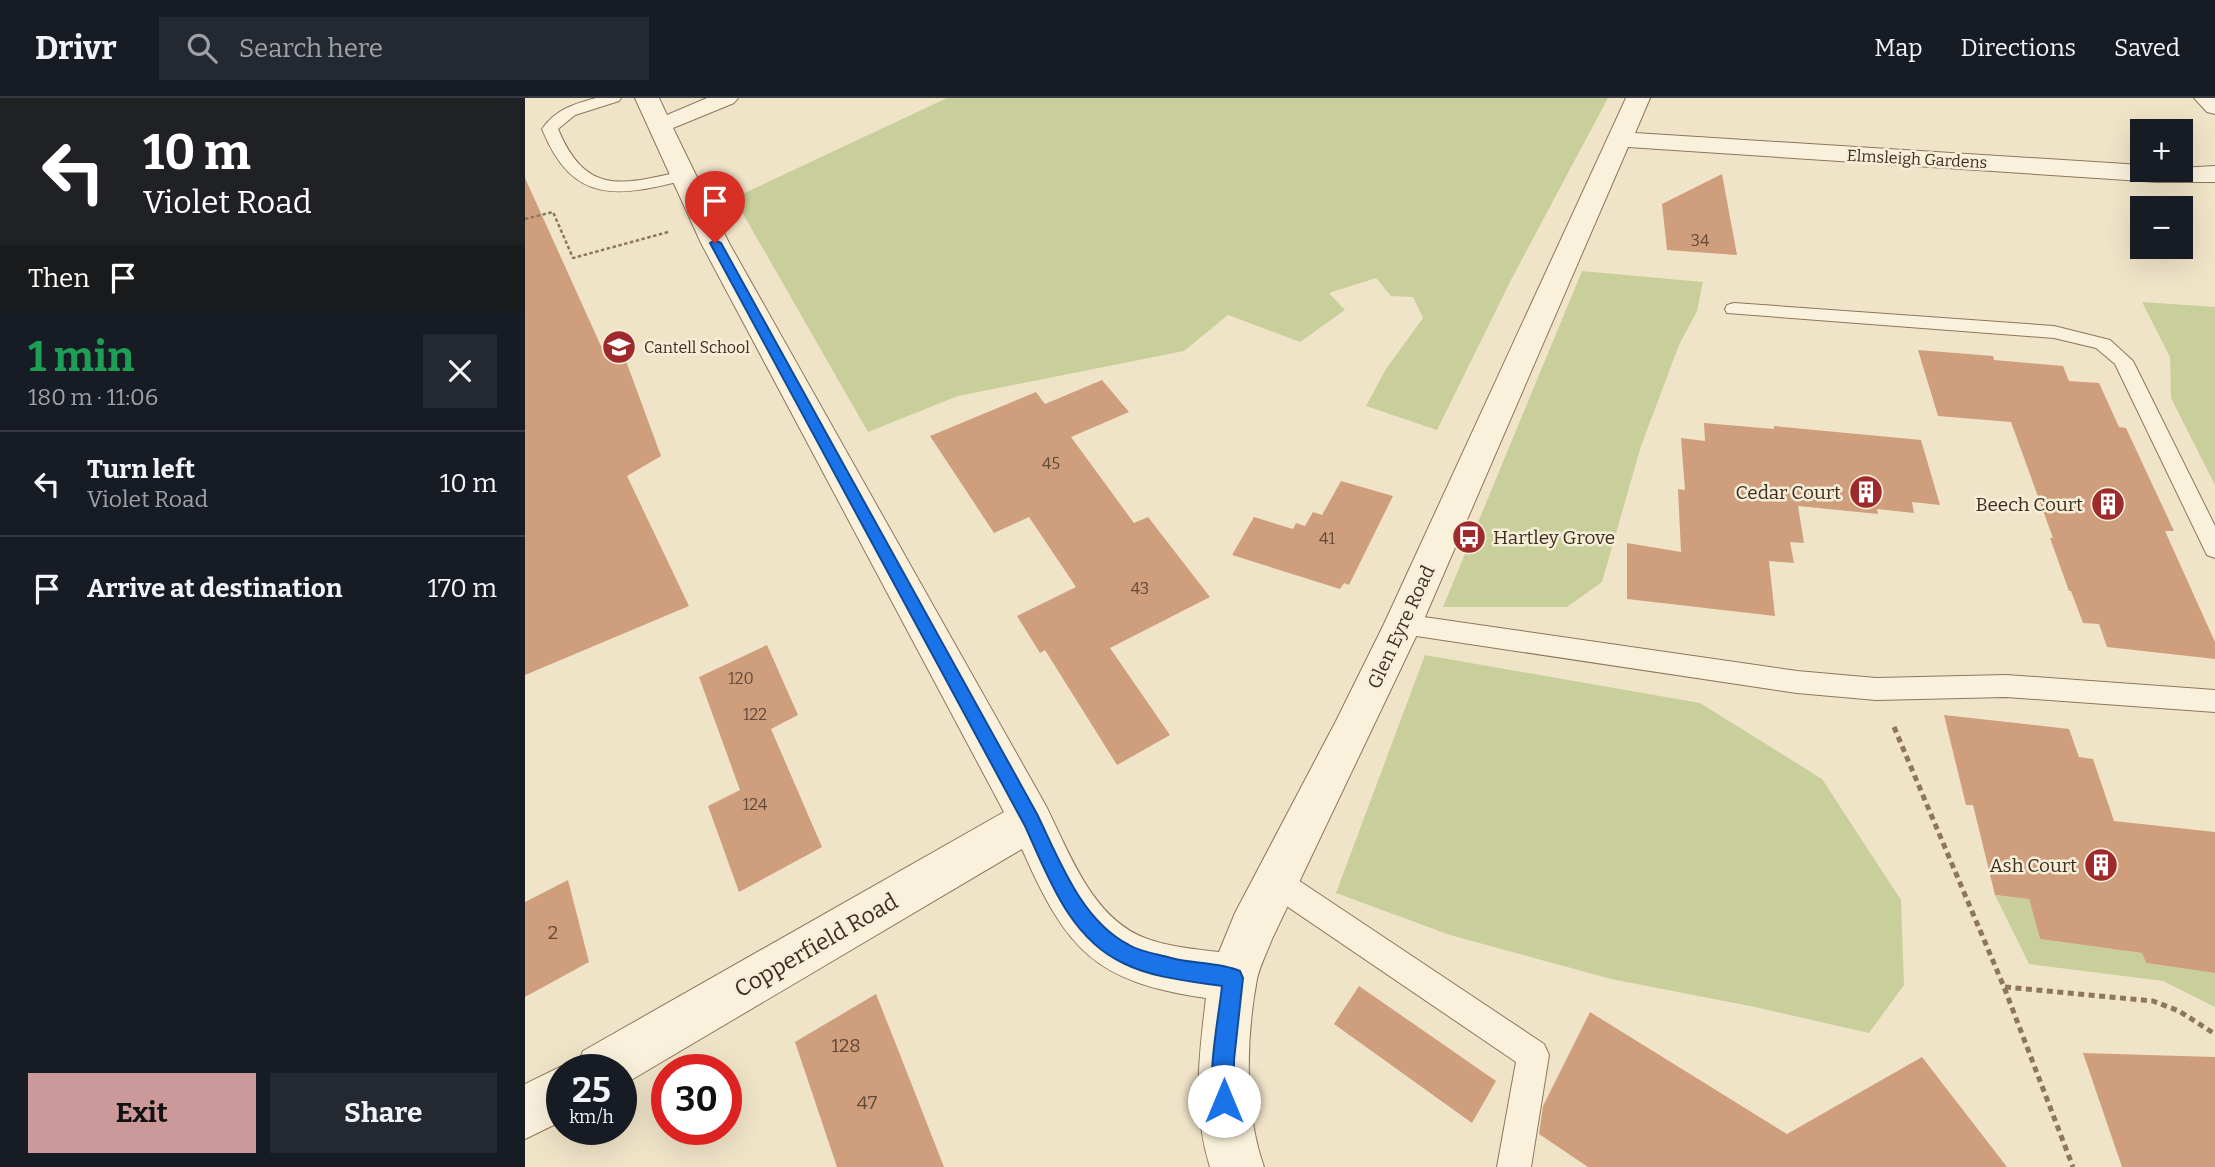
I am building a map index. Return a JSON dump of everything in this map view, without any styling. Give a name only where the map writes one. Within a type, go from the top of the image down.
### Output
[{"type":"street","points":[[653,111],[687,116],[726,98]]},
{"type":"street","name":"Glen Eyre Road","points":[[1237,1167],[1230,1146],[1224,1101],[1224,1060],[1233,978],[1252,929],[1352,734],[1403,624],[1638,98]]},
{"type":"street","points":[[2206,98],[2215,107]]},
{"type":"street","points":[[653,111],[705,223],[1031,820],[1063,887],[1084,920],[1105,942],[1128,956],[1163,966],[1233,978]]},
{"type":"street","name":"Elmsleigh Gardens","points":[[1619,139],[2157,174],[2215,174]]},
{"type":"street","name":"Copperfield Road","points":[[627,1054],[1031,820]]},
{"type":"street","points":[[525,1113],[546,1101]]},
{"type":"lane","points":[[614,98],[573,110],[553,123],[550,129],[566,167],[582,179],[604,186],[640,186],[683,176]]},
{"type":"lane","points":[[1734,309],[2054,332],[2103,344],[2123,361],[2215,549]]},
{"type":"lane","points":[[1403,624],[1797,681],[1877,689],[2006,686],[2215,701]]},
{"type":"lane","points":[[1276,882],[1533,1055],[1514,1167]]},
{"type":"path","points":[[525,219],[553,212],[573,258],[705,223]]},
{"type":"path","points":[[1877,689],[1921,784],[2004,987],[2073,1167]]},
{"type":"path","points":[[2004,987],[2153,1001],[2179,1011],[2215,1034]]},
{"type":"green space","points":[[947,98],[1608,98],[1511,280],[1437,430],[1366,406],[1386,369],[1423,318],[1413,297],[1391,296],[1376,278],[1329,293],[1345,310],[1300,342],[1228,315],[1184,351],[958,396],[868,432],[734,198]]},
{"type":"green space","points":[[1582,271],[1703,282],[1697,311],[1679,345],[1641,446],[1602,582],[1567,607],[1443,607]]},
{"type":"green space","points":[[2142,302],[2215,307],[2215,485],[2171,398],[2170,357]]},
{"type":"green space","points":[[1425,655],[1700,703],[1822,779],[1901,900],[1904,985],[1869,1033],[1611,979],[1450,935],[1336,893]]},
{"type":"green space","points":[[1995,895],[2029,899],[2040,939],[2142,953],[2146,963],[2215,973],[2215,1007],[2163,981],[2029,964]]},
{"type":"building","points":[[1722,174],[1737,255],[1667,250],[1662,204]]},
{"type":"building","points":[[525,178],[601,346],[619,342],[661,456],[627,476],[689,606],[525,675]]},
{"type":"building","name":"Beech Court","points":[[1918,350],[1993,356],[1994,360],[2063,366],[2069,381],[2099,383],[2119,427],[2126,428],[2174,531],[2165,531],[2215,642],[2215,659],[2107,647],[2099,624],[2083,623],[2050,538],[2053,538],[2011,422],[1938,416]]},
{"type":"building","points":[[1102,380],[1129,412],[1071,437],[1134,523],[1148,517],[1210,597],[1110,648],[1170,735],[1117,765],[1045,650],[1040,653],[1017,616],[1076,587],[1029,517],[994,533],[930,436],[1036,392],[1045,404]]},
{"type":"building","name":"Cedar Court","points":[[1704,423],[1774,429],[1774,426],[1921,440],[1940,505],[1912,502],[1914,513],[1877,509],[1878,514],[1798,506],[1804,543],[1790,542],[1794,563],[1769,561],[1775,616],[1627,599],[1627,543],[1681,552],[1678,489],[1685,490],[1681,438],[1705,441]]},
{"type":"building","points":[[1341,481],[1393,496],[1349,585],[1344,583],[1340,589],[1232,555],[1254,517],[1293,529],[1296,523],[1305,526],[1313,512],[1322,515]]},
{"type":"building","points":[[767,645],[798,715],[771,729],[822,847],[739,892],[708,806],[740,790],[699,677]]},
{"type":"building","name":"Ash Court","points":[[1944,715],[2069,729],[2079,757],[2093,759],[2114,821],[2215,832],[2215,973],[2146,963],[2142,953],[2040,939],[2029,899],[1995,895],[1973,805],[1966,805]]},
{"type":"building","points":[[568,880],[589,962],[525,997],[525,902]]},
{"type":"building","points":[[1359,986],[1496,1081],[1472,1123],[1334,1024]]},
{"type":"building","points":[[876,994],[944,1167],[837,1167],[795,1042]]},
{"type":"building","points":[[1590,1012],[1787,1134],[1922,1057],[2007,1167],[1588,1167],[1539,1134],[1543,1106]]},
{"type":"building","points":[[2083,1053],[2215,1057],[2215,1167],[2122,1167]]},
{"type":"place","name":"Cantell School","points":[[619,347]]},
{"type":"place","name":"Cedar Court","points":[[1866,492]]},
{"type":"place","name":"Beech Court","points":[[2108,504]]},
{"type":"place","name":"Hartley Grove","points":[[1469,537]]},
{"type":"place","name":"Ash Court","points":[[2101,865]]},
{"type":"route","points":[[715,243],[1031,820],[1063,887],[1084,920],[1105,942],[1128,956],[1175,969],[1233,978],[1224,1060],[1224,1101]]}]
